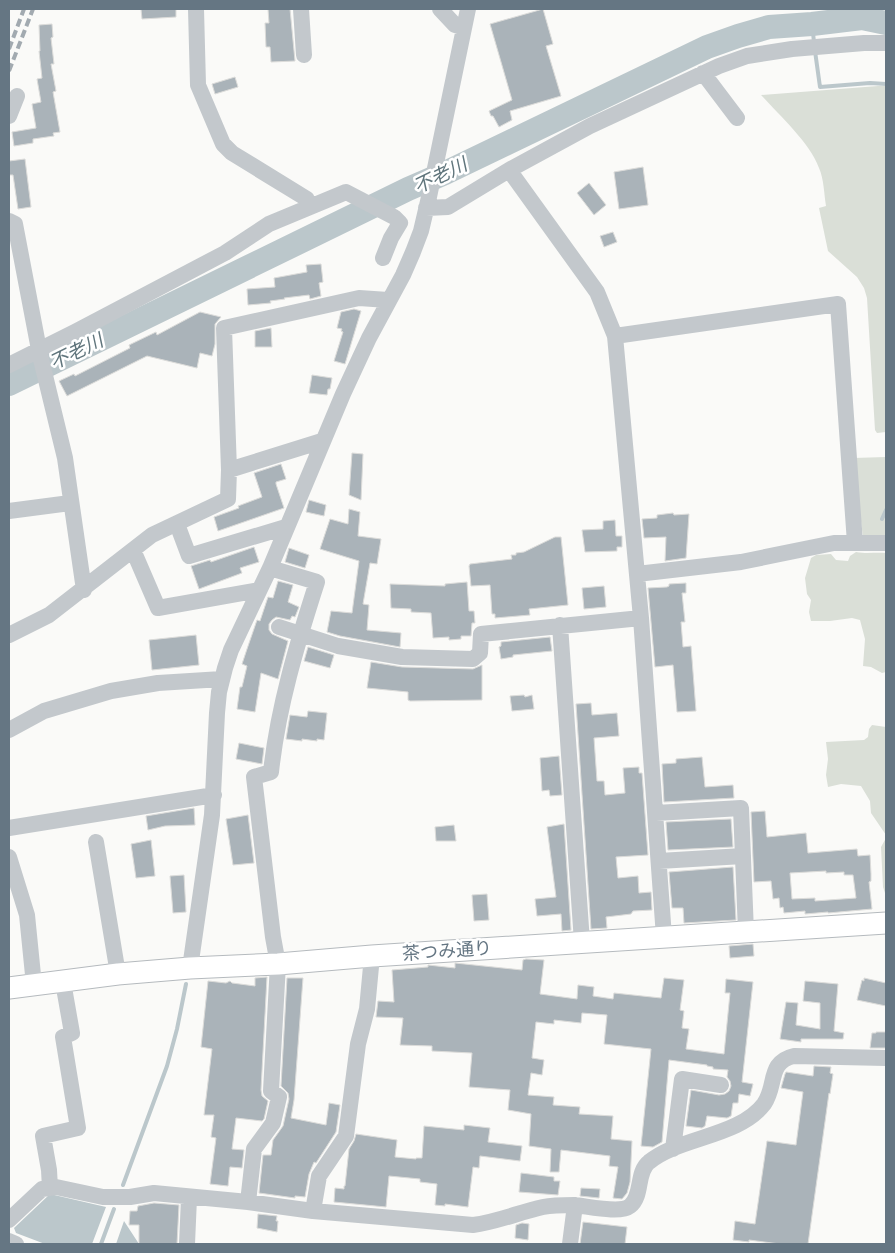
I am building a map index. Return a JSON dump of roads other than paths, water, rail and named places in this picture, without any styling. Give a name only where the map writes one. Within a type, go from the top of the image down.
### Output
[{"type":"main road","name":"茶つみ通り","points":[[9,988],[118,974],[190,968],[278,964],[372,956],[886,923]]},
{"type":"street","points":[[196,9],[198,85],[223,144],[232,153],[307,199]]},
{"type":"street","points":[[301,9],[304,55]]},
{"type":"street","points":[[440,9],[455,25],[464,28]]},
{"type":"street","points":[[190,968],[214,795],[217,713],[222,679],[231,650],[270,568],[322,441],[388,300],[403,275],[421,231],[468,9]]},
{"type":"street","points":[[428,202],[448,207],[509,170],[610,116],[703,73],[747,56],[792,49],[886,43]]},
{"type":"street","points":[[703,73],[737,118]]},
{"type":"street","points":[[9,116],[17,96]]},
{"type":"street","points":[[509,170],[597,292],[615,336],[641,618],[664,937]]},
{"type":"street","points":[[9,365],[40,356],[225,253],[269,224],[346,192],[421,231]]},
{"type":"street","points":[[383,258],[397,220]]},
{"type":"street","points":[[9,221],[15,224],[40,356],[65,458],[84,590]]},
{"type":"street","points":[[9,635],[50,616],[152,535],[228,499],[224,328],[359,298],[388,300]]},
{"type":"street","points":[[615,336],[838,304],[855,542]]},
{"type":"street","points":[[228,470],[322,441]]},
{"type":"street","points":[[9,511],[70,503]]},
{"type":"street","points":[[177,524],[189,556],[286,527]]},
{"type":"street","points":[[637,574],[741,562],[834,543],[886,542]]},
{"type":"street","points":[[133,550],[158,608],[259,590]]},
{"type":"street","points":[[248,1202],[254,1150],[273,1123],[279,1097],[270,1092],[278,964],[273,938],[254,777],[271,772],[287,684],[317,582],[270,568]]},
{"type":"street","points":[[279,627],[338,646],[402,657],[473,659],[480,652],[481,634],[641,618]]},
{"type":"street","points":[[560,625],[582,942]]},
{"type":"street","points":[[9,730],[44,711],[111,691],[158,683],[222,679]]},
{"type":"street","points":[[9,828],[214,795]]},
{"type":"street","points":[[656,813],[740,808],[746,932]]},
{"type":"street","points":[[96,842],[118,974]]},
{"type":"street","points":[[659,861],[743,856]]},
{"type":"street","points":[[9,857],[27,915],[34,985]]},
{"type":"street","points":[[312,1211],[319,1176],[346,1136],[358,1044],[367,1009],[372,956]]},
{"type":"street","points":[[50,1188],[43,1136],[78,1128],[63,1037],[72,1033],[63,982]]},
{"type":"street","points":[[9,1218],[42,1189],[56,1187],[103,1197],[130,1197],[154,1194],[248,1202],[312,1211],[473,1225],[487,1223],[544,1206],[575,1205],[623,1209],[631,1205],[636,1199],[643,1169],[648,1162],[673,1149],[739,1124],[757,1111],[764,1103],[770,1091],[778,1064],[786,1058],[794,1056],[886,1058]]},
{"type":"street","points":[[673,1149],[682,1079],[722,1085]]},
{"type":"street","points":[[188,1244],[189,1198]]},
{"type":"street","points":[[570,1244],[575,1205]]},
{"type":"street","points":[[9,1241],[16,1244]]},
{"type":"waterway","name":"不老川","points":[[9,384],[408,189],[707,47],[769,27],[862,18],[886,23]]},
{"type":"waterway","points":[[812,24],[814,42]]},
{"type":"waterway","points":[[815,51],[820,87],[870,83],[886,84]]},
{"type":"waterway","points":[[882,519],[886,510]]},
{"type":"waterway","points":[[123,1185],[167,1066],[186,984]]},
{"type":"waterway","points":[[101,1244],[114,1209]]},
{"type":"railway","points":[[9,49],[24,9]]},
{"type":"railway","points":[[9,71],[33,9]]}]
